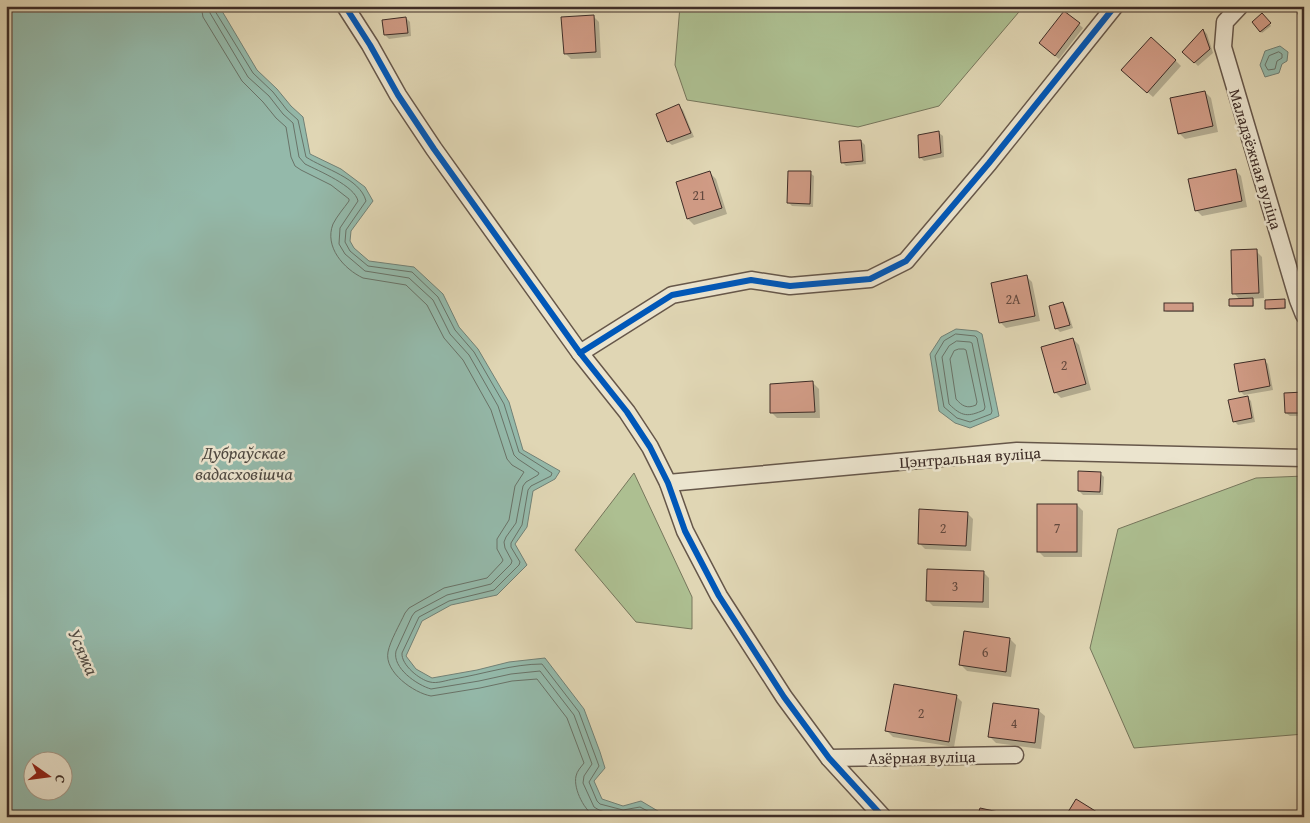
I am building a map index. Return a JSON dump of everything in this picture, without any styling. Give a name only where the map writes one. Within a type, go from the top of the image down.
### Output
[{"type":"street","points":[[345,6],[370,45],[398,95],[434,150],[580,353],[632,419],[650,447],[668,483],[685,531],[719,596],[784,697],[829,758],[883,817]]},
{"type":"street","points":[[580,353],[672,295],[751,280],[790,286],[870,279],[906,261],[989,163],[1115,6]]},
{"type":"street","name":"Маладзёжная вуліца","points":[[1240,6],[1225,22],[1223,47],[1304,315]]},
{"type":"street","name":"Цэнтральная вуліца","points":[[668,483],[1017,451],[1304,458]]},
{"type":"street","name":"Азёрная вуліца","points":[[829,758],[1015,755]]},
{"type":"shaded area","points":[[680,6],[1024,6],[939,106],[858,127],[687,100],[675,65]]},
{"type":"shaded area","points":[[634,473],[692,597],[692,629],[636,622],[575,550]]},
{"type":"shaded area","points":[[1304,476],[1304,734],[1134,748],[1090,648],[1118,529],[1256,478]]},
{"type":"water","name":"Дубраўскае вадасховішча","points":[[6,6],[219,6],[257,70],[303,117],[310,154],[341,169],[365,187],[373,201],[351,231],[350,241],[354,248],[369,261],[414,267],[443,294],[459,327],[478,349],[509,402],[523,450],[560,471],[555,479],[533,491],[527,527],[515,544],[527,565],[497,595],[451,605],[422,621],[406,656],[416,669],[432,678],[509,662],[545,658],[584,709],[605,768],[594,781],[602,799],[623,806],[641,801],[668,817],[6,817]]},
{"type":"water","points":[[1280,46],[1288,52],[1287,61],[1282,64],[1279,73],[1265,77],[1260,65],[1265,51]]},
{"type":"water","points":[[956,329],[977,331],[982,334],[999,416],[970,428],[955,423],[939,411],[930,354],[941,337]]},
{"type":"building","points":[[1295,6],[1304,6],[1304,17],[1300,19]]},
{"type":"building","points":[[1064,11],[1080,23],[1055,56],[1039,43]]},
{"type":"building","points":[[1262,13],[1271,23],[1260,32],[1252,22]]},
{"type":"building","points":[[594,15],[596,52],[564,54],[561,17]]},
{"type":"building","points":[[406,17],[408,33],[384,35],[382,20]]},
{"type":"building","points":[[1203,29],[1210,49],[1194,63],[1182,52]]},
{"type":"building","points":[[1151,37],[1176,60],[1147,93],[1121,70]]},
{"type":"building","points":[[1205,91],[1213,126],[1178,134],[1170,98]]},
{"type":"building","points":[[679,104],[691,133],[667,142],[656,114]]},
{"type":"building","points":[[939,131],[941,153],[919,158],[918,135]]},
{"type":"building","points":[[861,140],[863,161],[841,163],[839,141]]},
{"type":"building","points":[[1236,169],[1242,201],[1195,211],[1188,179]]},
{"type":"building","points":[[710,171],[722,208],[687,219],[676,182]]},
{"type":"building","points":[[788,171],[811,171],[810,204],[787,203]]},
{"type":"building","points":[[1257,249],[1259,293],[1232,294],[1231,250]]},
{"type":"building","points":[[1027,275],[1035,316],[999,323],[991,283]]},
{"type":"building","points":[[1253,298],[1253,306],[1229,306],[1229,299]]},
{"type":"building","points":[[1285,299],[1285,308],[1265,309],[1265,300]]},
{"type":"building","points":[[1063,302],[1070,325],[1055,329],[1049,306]]},
{"type":"building","points":[[1164,303],[1193,303],[1193,311],[1164,311]]},
{"type":"building","points":[[1073,338],[1086,384],[1054,393],[1041,347]]},
{"type":"building","points":[[1265,359],[1270,386],[1239,392],[1234,364]]},
{"type":"building","points":[[813,381],[815,412],[770,413],[770,384]]},
{"type":"building","points":[[1304,392],[1304,413],[1285,413],[1284,393]]},
{"type":"building","points":[[1248,396],[1252,418],[1233,422],[1228,400]]},
{"type":"building","points":[[1078,471],[1101,472],[1100,492],[1078,491]]},
{"type":"building","points":[[1037,504],[1077,504],[1077,552],[1037,552]]},
{"type":"building","points":[[919,509],[968,512],[966,546],[918,544]]},
{"type":"building","points":[[927,569],[984,571],[983,602],[926,601]]},
{"type":"building","points":[[964,631],[1010,638],[1006,672],[959,665]]},
{"type":"building","points":[[894,684],[957,695],[949,742],[885,731]]},
{"type":"building","points":[[993,703],[1039,709],[1035,743],[988,737]]},
{"type":"building","points":[[1076,799],[1105,817],[1065,817]]},
{"type":"building","points":[[980,808],[1017,816],[1017,817],[977,817]]},
{"type":"cycle path","points":[[345,6],[370,45],[398,95],[434,149],[580,353],[627,412],[650,447],[668,483],[685,531],[719,596],[784,697],[829,758],[883,817]]},
{"type":"cycle path","points":[[580,353],[672,295],[751,280],[790,286],[870,279],[906,261],[989,163],[1115,6]]},
{"type":"water label","name":"Усяжа","points":[[83,652]]}]
